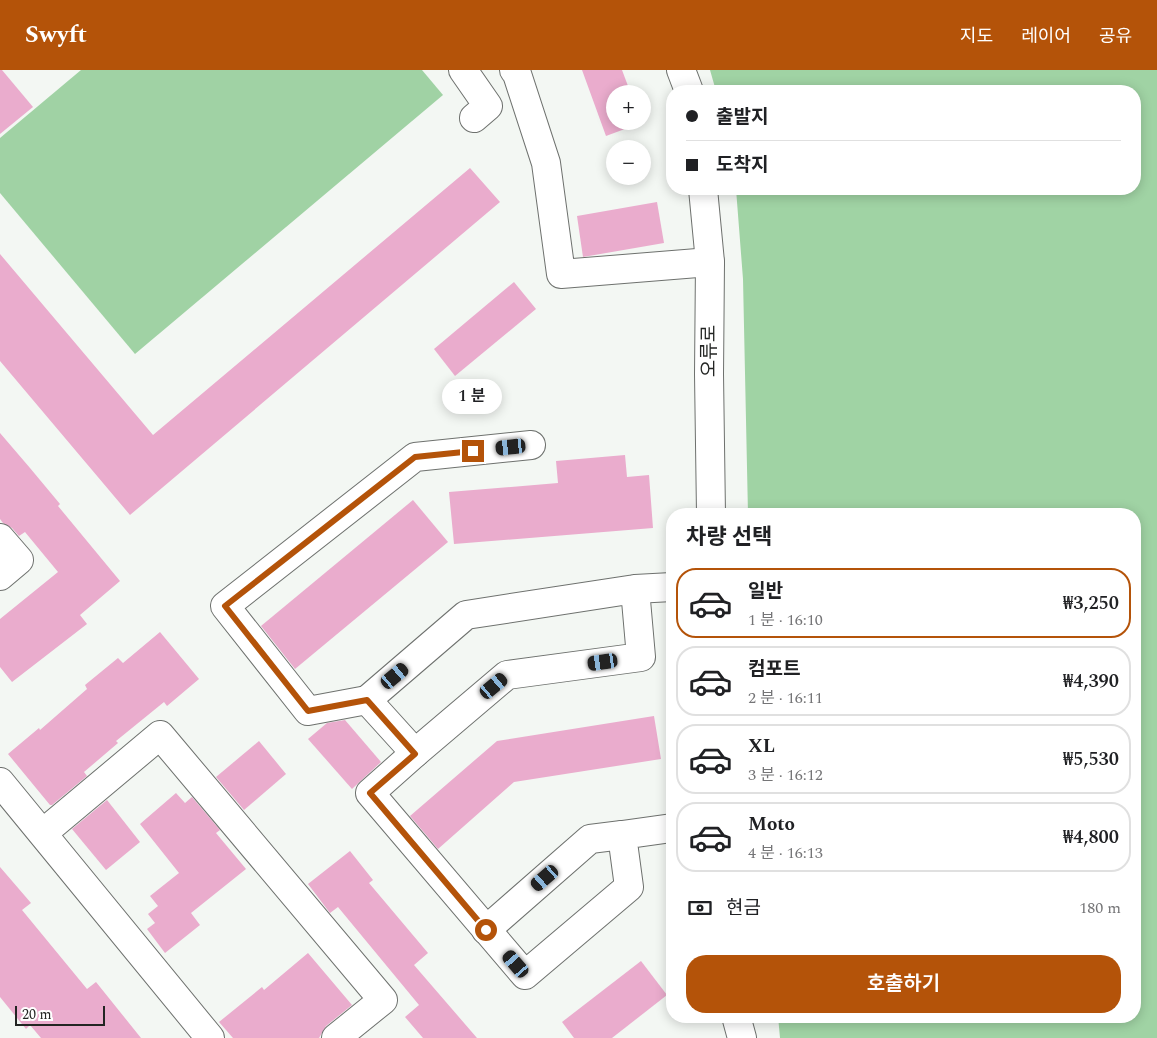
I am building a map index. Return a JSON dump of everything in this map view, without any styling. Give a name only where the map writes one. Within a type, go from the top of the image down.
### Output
[{"type":"street","points":[[463,70],[488,106],[474,118]]},
{"type":"street","points":[[514,70],[517,74],[546,163],[561,274],[710,262]]},
{"type":"street","points":[[681,70],[687,85]]},
{"type":"street","name":"오류로","points":[[704,195],[710,262],[711,508]]},
{"type":"street","points":[[531,445],[415,457],[225,606],[308,711],[367,700],[466,615],[635,589],[666,587]]},
{"type":"street","points":[[0,538],[19,560],[0,576]]},
{"type":"street","points":[[622,835],[629,887],[525,975],[370,793],[507,674],[641,656],[635,589]]},
{"type":"street","points":[[367,700],[415,754]]},
{"type":"street","points":[[43,833],[160,734],[383,1000],[336,1038]]},
{"type":"street","points":[[0,782],[210,1038]]},
{"type":"street","points":[[486,930],[590,839],[666,829]]},
{"type":"street","points":[[738,1023],[742,1038]]},
{"type":"green space","points":[[81,70],[422,70],[443,95],[135,354],[0,193],[0,138]]},
{"type":"green space","points":[[710,70],[1157,70],[1157,1038],[780,1038],[779,1023],[1141,1023],[1141,508],[748,508],[743,279],[736,195],[1141,195],[1141,85],[714,85]]},
{"type":"building","points":[[0,70],[33,107],[0,134]]},
{"type":"building","points":[[582,70],[622,70],[628,85],[606,85],[606,130],[622,130],[606,136]]},
{"type":"building","points":[[470,168],[500,202],[130,515],[0,361],[0,254],[153,435]]},
{"type":"building","points":[[657,202],[664,243],[583,257],[577,216]]},
{"type":"building","points":[[514,282],[536,309],[455,376],[434,349]]},
{"type":"building","points":[[0,433],[60,504],[58,506],[120,581],[80,615],[87,624],[12,682],[0,667],[0,619],[58,572],[25,532],[19,536],[0,519]]},
{"type":"building","points":[[625,455],[627,477],[649,475],[653,528],[454,544],[449,492],[558,483],[556,461]]},
{"type":"building","points":[[413,500],[448,542],[295,669],[261,626]]},
{"type":"building","points":[[160,632],[199,679],[167,706],[164,702],[116,741],[118,743],[84,772],[87,776],[50,805],[8,754],[39,728],[40,730],[87,689],[85,685],[118,658],[123,663]]},
{"type":"building","points":[[654,716],[661,759],[514,782],[438,849],[410,816],[497,741]]},
{"type":"building","points":[[345,720],[381,762],[352,789],[308,739],[327,723]]},
{"type":"building","points":[[259,741],[286,774],[244,810],[216,777]]},
{"type":"building","points":[[176,793],[185,803],[192,797],[220,830],[216,833],[246,869],[191,913],[200,925],[165,953],[147,929],[155,923],[148,914],[158,906],[150,896],[179,873],[140,824]]},
{"type":"building","points":[[107,800],[140,842],[106,870],[72,829]]},
{"type":"building","points":[[350,851],[373,880],[369,883],[428,953],[414,965],[477,1038],[423,1038],[405,1017],[419,1005],[338,907],[330,913],[308,884]]},
{"type":"building","points":[[0,867],[31,903],[22,910],[87,989],[96,982],[141,1038],[41,1038],[30,1025],[26,1029],[0,997]]},
{"type":"building","points":[[308,953],[352,1005],[326,1026],[319,1038],[233,1038],[219,1022],[262,987],[264,990]]},
{"type":"building","points":[[641,961],[666,994],[666,996],[612,1038],[574,1038],[562,1022]]},
{"type":"route","points":[[473,451],[415,457],[225,606],[308,711],[367,700],[415,754],[370,793],[486,930]]}]
